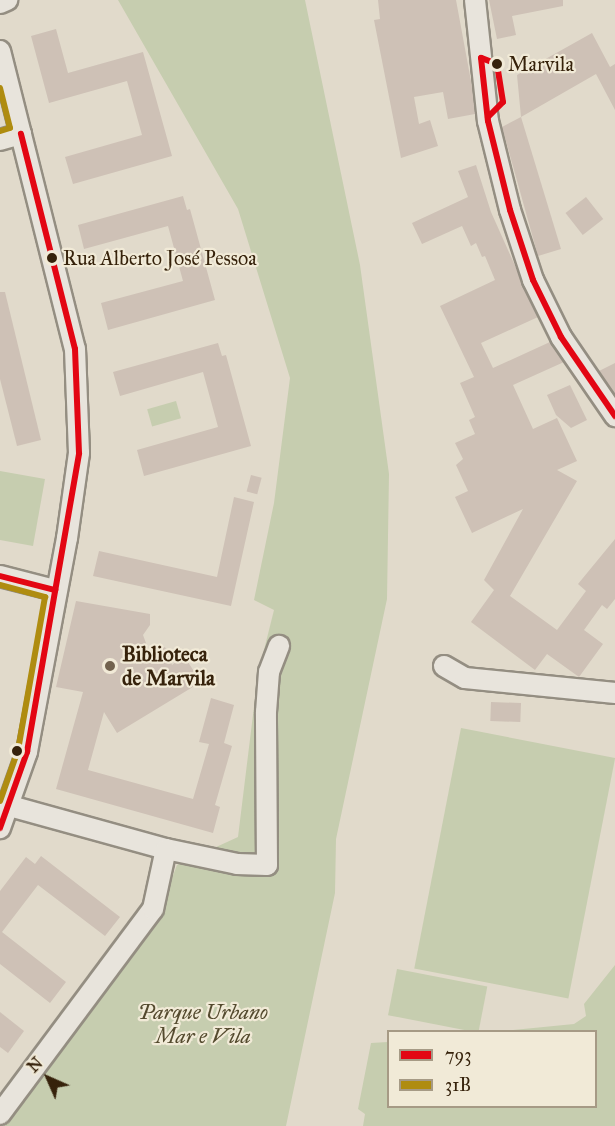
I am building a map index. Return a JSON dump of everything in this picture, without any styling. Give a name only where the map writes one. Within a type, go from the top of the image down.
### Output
[{"type":"street","points":[[0,3],[7,0]]},
{"type":"street","points":[[475,0],[488,121],[516,230],[533,280],[561,337],[615,416]]},
{"type":"street","points":[[0,51],[76,362],[79,453],[67,538],[55,590],[27,752],[10,806],[0,828]]},
{"type":"street","points":[[0,140],[21,134]]},
{"type":"street","points":[[0,576],[55,590]]},
{"type":"street","points":[[10,806],[166,849],[237,864],[267,866],[266,712],[269,672],[279,646]]},
{"type":"street","points":[[444,666],[465,678],[615,693]]},
{"type":"street","points":[[0,1114],[153,909],[166,849]]},
{"type":"green space","name":"Parque Urbano Mar e Vila","points":[[118,0],[305,0],[360,265],[389,474],[387,599],[336,839],[335,893],[286,1126],[3,1126],[159,912],[177,865],[238,837],[258,674],[274,610],[254,600],[274,503],[290,378],[238,209]]},
{"type":"green space","points":[[176,401],[181,418],[152,427],[147,409]]},
{"type":"green space","points":[[0,471],[45,479],[33,546],[0,540]]},
{"type":"green space","points":[[461,728],[615,758],[568,998],[414,968]]},
{"type":"green space","points":[[615,965],[615,1126],[363,1126],[365,1114],[358,1109],[371,1043],[387,1042],[387,1108],[597,1108],[597,1030],[513,1030],[574,1024],[586,1016],[584,1004]]},
{"type":"green space","points":[[397,969],[487,987],[479,1030],[464,1030],[388,1015]]},
{"type":"building","points":[[378,0],[456,0],[473,92],[475,114],[448,119],[443,92],[414,97],[419,124],[430,120],[438,146],[401,158],[374,20],[380,19]]},
{"type":"building","points":[[489,0],[563,0],[563,6],[512,16],[516,35],[497,39]]},
{"type":"building","points":[[56,29],[68,73],[143,52],[172,156],[73,184],[65,157],[142,135],[127,81],[49,103],[31,36]]},
{"type":"building","points":[[592,33],[610,67],[615,64],[615,110],[596,74],[521,117],[517,75]]},
{"type":"building","points":[[521,117],[561,249],[538,256],[502,127]]},
{"type":"building","points":[[476,165],[491,212],[538,317],[481,343],[493,368],[550,342],[564,362],[513,385],[533,429],[557,418],[577,461],[557,470],[577,481],[510,596],[557,630],[586,591],[578,584],[615,539],[615,599],[607,609],[602,605],[584,630],[603,644],[579,677],[547,654],[535,670],[471,622],[494,590],[484,580],[523,509],[472,533],[455,497],[468,491],[456,465],[463,459],[455,443],[475,434],[469,420],[475,417],[460,383],[474,377],[440,306],[495,280],[485,256],[482,257],[476,243],[471,246],[462,226],[422,244],[412,223],[468,197],[458,171]]},
{"type":"building","points":[[183,196],[187,210],[190,209],[215,300],[108,330],[101,303],[183,281],[168,226],[84,249],[78,225]]},
{"type":"building","points":[[586,197],[603,219],[583,235],[566,213]]},
{"type":"building","points":[[0,292],[5,292],[41,440],[17,446],[0,379]]},
{"type":"building","points":[[218,343],[222,356],[226,355],[251,446],[144,476],[137,450],[218,427],[203,372],[120,396],[113,372]]},
{"type":"building","points":[[615,363],[615,395],[599,371]]},
{"type":"building","points":[[570,385],[587,420],[571,428],[556,415],[547,395]]},
{"type":"building","points":[[251,475],[262,478],[257,494],[247,491]]},
{"type":"building","points":[[234,497],[254,502],[231,606],[93,576],[99,551],[217,577]]},
{"type":"building","points":[[76,601],[150,614],[150,625],[143,635],[150,654],[165,647],[172,665],[184,656],[201,682],[117,733],[104,712],[88,770],[193,799],[209,744],[199,742],[211,698],[234,705],[224,743],[232,746],[215,805],[220,807],[213,833],[56,789],[83,692],[56,687]]},
{"type":"building","points":[[491,702],[521,703],[520,722],[490,721]]},
{"type":"building","points":[[41,856],[120,917],[105,936],[38,885],[2,932],[66,982],[50,1003],[0,964],[0,891],[26,857],[35,864]]},
{"type":"building","points":[[0,1012],[24,1031],[8,1053],[0,1047]]},
{"type":"transit line","name":"793","points":[[488,117],[503,102],[497,64],[481,58],[488,121],[510,210],[533,280],[561,337],[615,416]]},
{"type":"transit line","name":"31B","points":[[0,88],[10,128],[0,131]]},
{"type":"transit line","name":"793","points":[[0,828],[27,752],[79,453],[75,349],[21,134]]},
{"type":"transit line","name":"793","points":[[0,576],[55,590]]},
{"type":"transit line","name":"31B","points":[[0,585],[45,597],[18,750],[0,801]]},
{"type":"place","name":"Marvila","points":[[497,64]]},
{"type":"place","name":"Rua Alberto José Pessoa","points":[[52,258]]},
{"type":"place","name":"Biblioteca de Marvila","points":[[110,666]]}]
